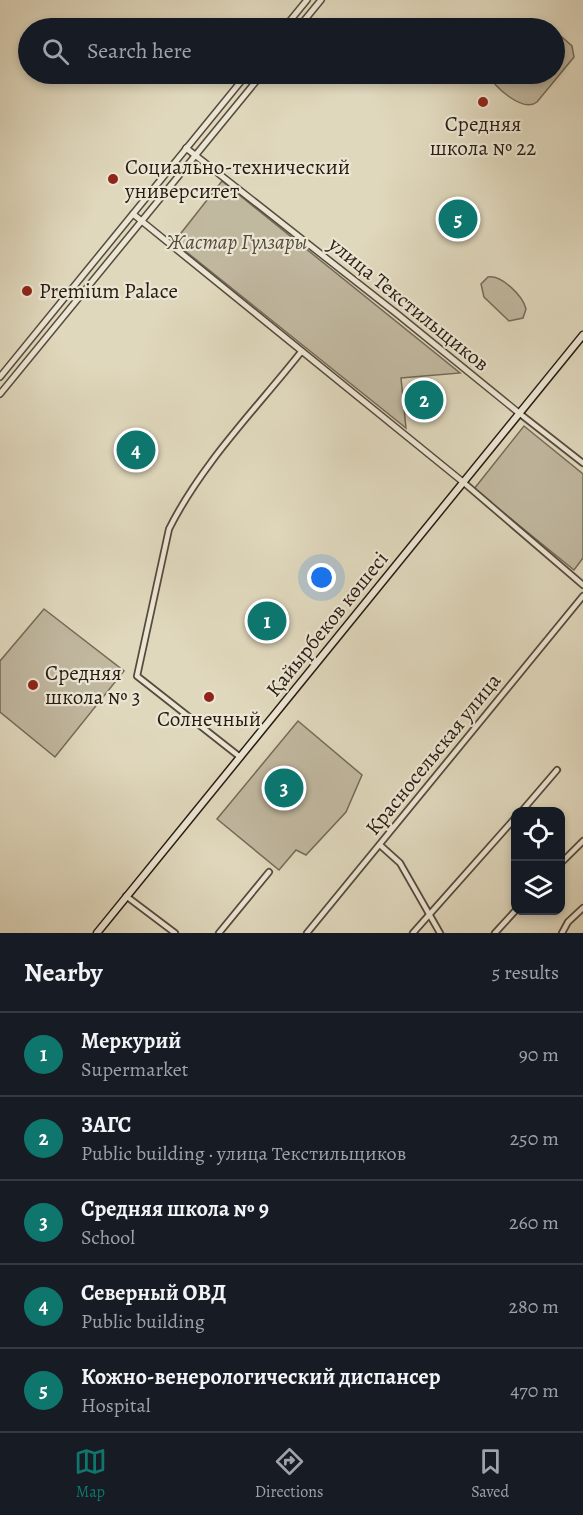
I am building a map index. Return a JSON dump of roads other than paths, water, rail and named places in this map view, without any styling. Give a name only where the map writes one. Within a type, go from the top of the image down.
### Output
[{"type":"main road","name":"Қайырбеков көшесі","points":[[97,933],[583,335]]},
{"type":"street","points":[[292,18],[307,0]]},
{"type":"street","points":[[306,18],[321,0]]},
{"type":"street","points":[[0,377],[239,84]]},
{"type":"street","points":[[0,394],[254,84]]},
{"type":"street","name":"улица Текстильщиков","points":[[186,148],[583,463]]},
{"type":"street","points":[[133,214],[463,482],[583,585]]},
{"type":"street","points":[[240,757],[137,676],[169,529],[178,511],[194,484],[301,352]]},
{"type":"street","name":"Красносельская улица","points":[[308,933],[583,596]]},
{"type":"street","points":[[524,807],[557,770]]},
{"type":"street","points":[[413,933],[511,823]]},
{"type":"street","points":[[564,861],[583,840]]},
{"type":"street","points":[[380,844],[400,863],[440,933]]},
{"type":"street","points":[[219,933],[269,872]]},
{"type":"street","points":[[126,896],[175,933]]},
{"type":"street","points":[[562,933],[568,922],[583,908]]},
{"type":"street","points":[[495,933],[511,915]]},
{"type":"place","name":"Средняя школа № 22","points":[[483,102]]},
{"type":"place","name":"Социально-технический университет","points":[[113,179]]},
{"type":"place","name":"Кожно-венерологический диспансер","points":[[458,219]]},
{"type":"place","name":"Premium Palace","points":[[27,291]]},
{"type":"place","name":"ЗАГС","points":[[424,400]]},
{"type":"place","name":"Северный ОВД","points":[[136,450]]},
{"type":"place","name":"Меркурий","points":[[267,621]]},
{"type":"place","name":"Средняя школа № 3","points":[[33,685]]},
{"type":"place","name":"Солнечный","points":[[209,697]]},
{"type":"place","name":"Средняя школа № 9","points":[[284,788]]},
{"type":"park label","name":"Жастар Гүлзары","points":[[237,242]]}]
